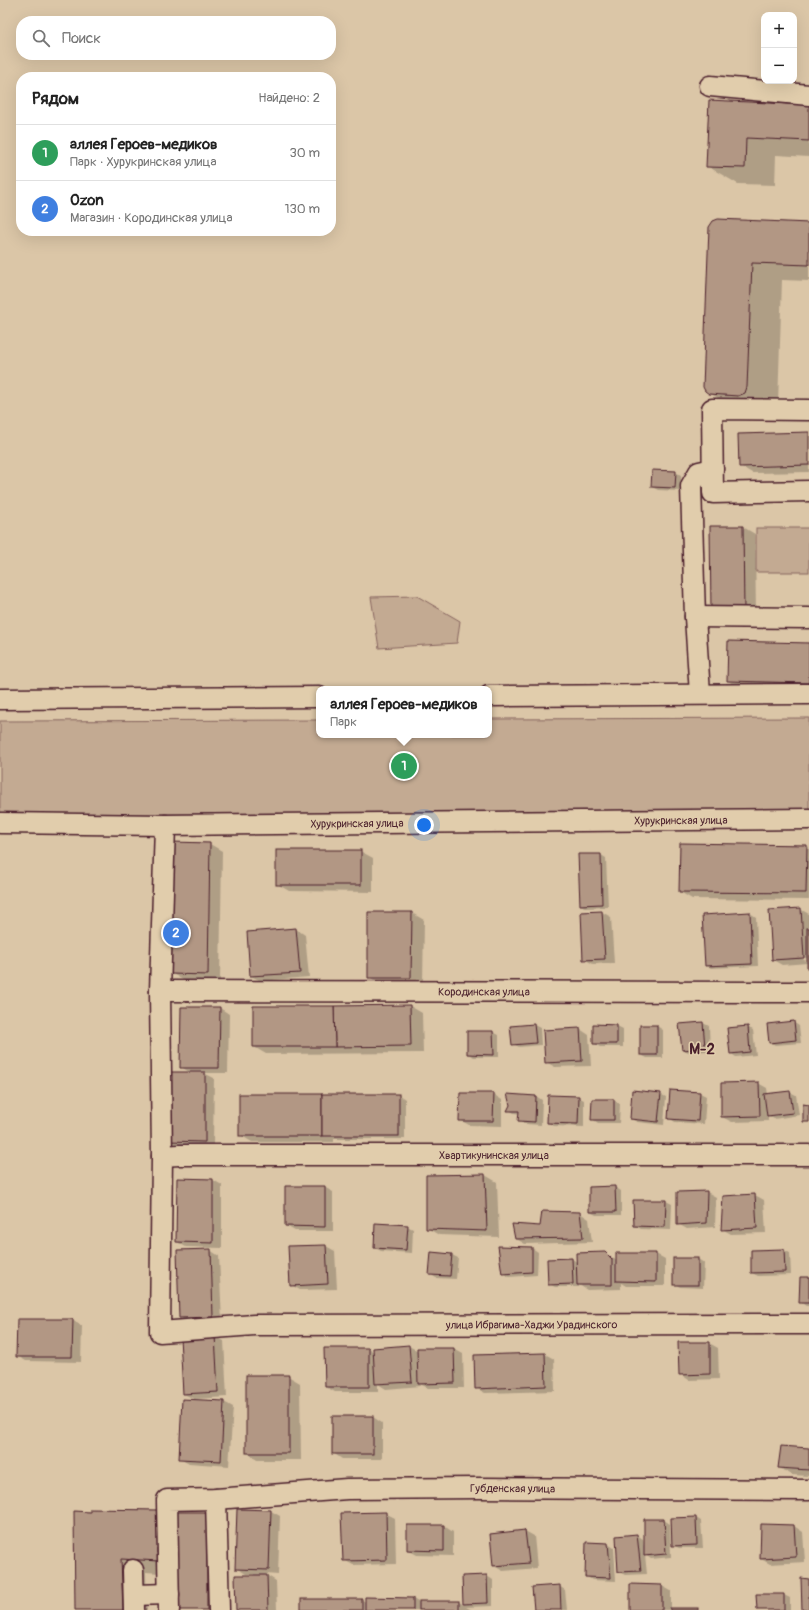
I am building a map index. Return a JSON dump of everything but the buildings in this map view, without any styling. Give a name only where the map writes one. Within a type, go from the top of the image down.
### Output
[{"type":"street","points":[[710,86],[809,95]]},
{"type":"street","points":[[809,410],[712,410],[713,493],[809,491]]},
{"type":"street","points":[[700,694],[695,617],[691,486],[700,472],[713,469]]},
{"type":"street","points":[[695,617],[809,618]]},
{"type":"street","points":[[492,696],[809,694]]},
{"type":"street","points":[[0,699],[316,697]]},
{"type":"street","name":"Хурукринская улица","points":[[0,823],[165,825],[809,819]]},
{"type":"street","points":[[165,825],[160,991],[170,1156]]},
{"type":"street","name":"Кородинская улица","points":[[160,991],[809,992]]},
{"type":"street","name":"Хвартикунинская улица","points":[[170,1156],[809,1155]]},
{"type":"street","name":"улица Ибрагима-Хаджи Урадинского","points":[[170,1156],[160,1332],[254,1325],[809,1324]]},
{"type":"street","name":"Губденская улица","points":[[169,1602],[167,1500],[216,1499],[347,1489],[479,1488],[809,1490]]},
{"type":"street","points":[[216,1499],[219,1610]]},
{"type":"street","points":[[133,1570],[134,1602],[169,1602]]},
{"type":"shaded area","points":[[756,528],[809,528],[809,572],[756,572]]},
{"type":"shaded area","points":[[417,596],[460,621],[457,643],[379,648],[371,597]]},
{"type":"shaded area","points":[[809,718],[809,811],[0,815],[0,721],[316,720],[316,738],[492,738],[492,719]]},
{"type":"place","name":"аллея Героев-медиков","points":[[404,766]]},
{"type":"place","name":"Ozon","points":[[176,933]]},
{"type":"district","name":"М-2","points":[[702,1049]]}]
